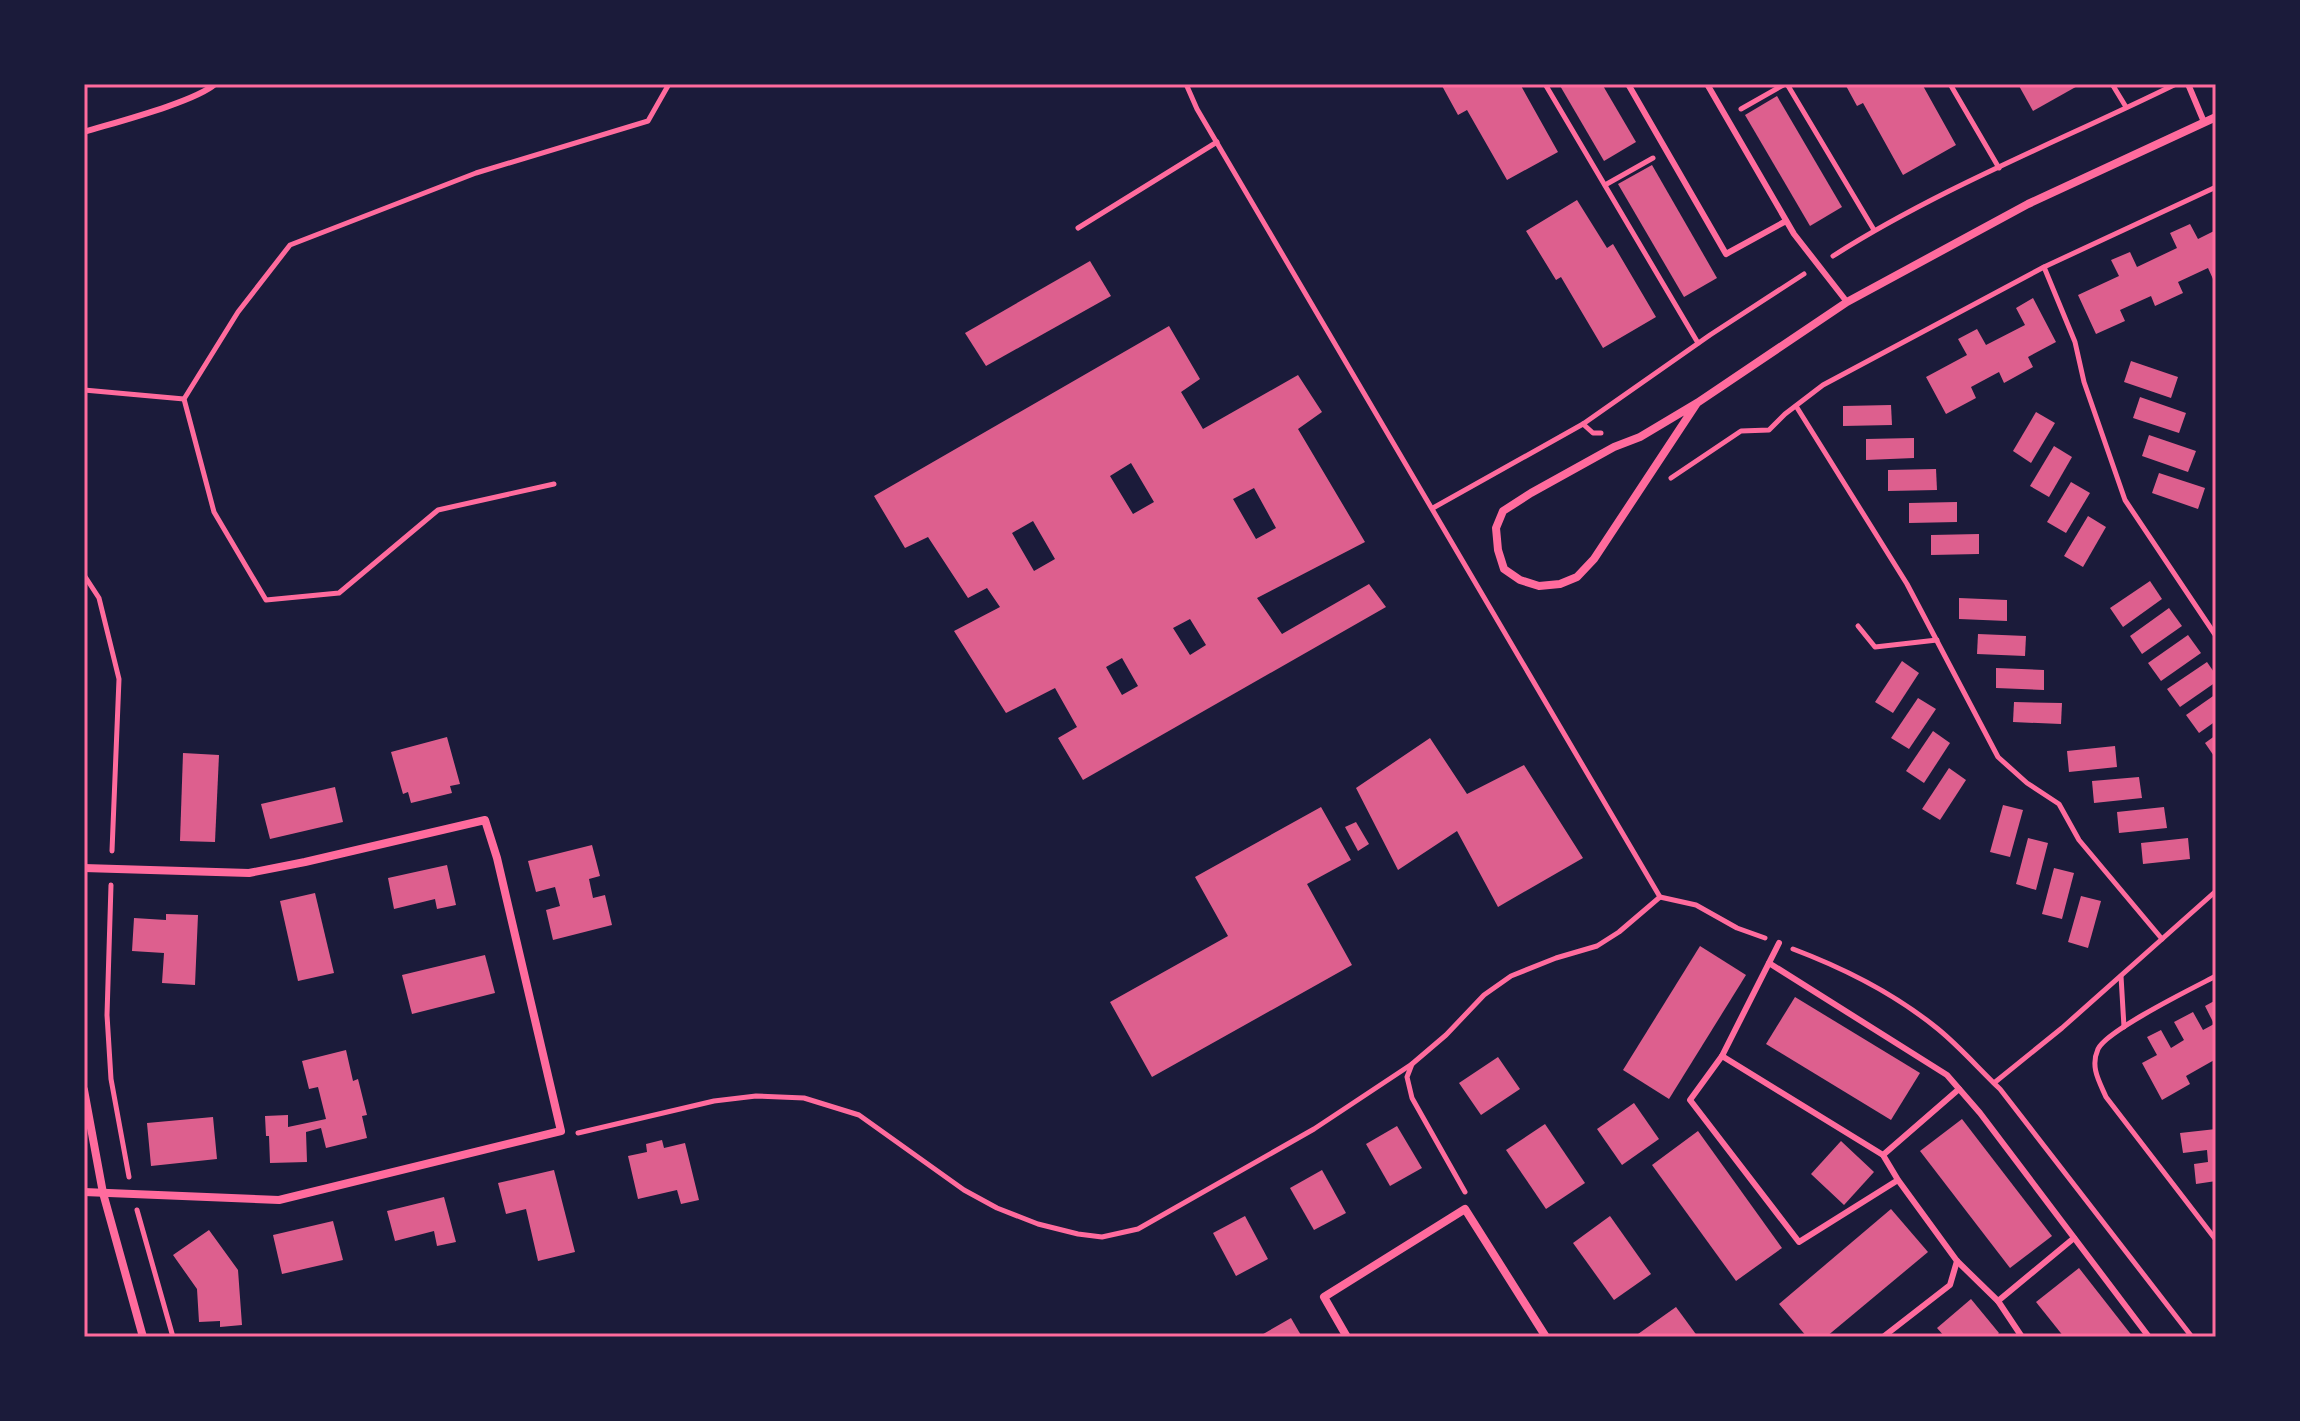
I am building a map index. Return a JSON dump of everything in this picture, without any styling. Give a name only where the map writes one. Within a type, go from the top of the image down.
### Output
[{"type":"street","points":[[1697,403],[1594,559],[1577,577],[1560,584],[1539,586],[1520,580],[1504,569],[1496,528],[1503,511],[1531,493],[1600,454],[1640,437],[1697,403],[1847,302],[2028,204],[2216,117]]},
{"type":"street","points":[[84,868],[249,873],[485,820],[497,858],[561,1131],[279,1200],[84,1192]]},
{"type":"street","points":[[84,1090],[103,1193],[143,1337]]},
{"type":"street","points":[[1347,1337],[1324,1297],[1465,1209],[1546,1337]]},
{"type":"lane","points":[[84,132],[178,102],[215,84]]},
{"type":"lane","points":[[1628,84],[1726,254],[1786,221]]},
{"type":"lane","points":[[1707,84],[1786,221],[1847,302]]},
{"type":"lane","points":[[2188,84],[2204,122]]},
{"type":"lane","points":[[1779,943],[1722,1056],[1690,1100],[1799,1242],[1898,1180]]},
{"type":"lane","points":[[1769,963],[1947,1075],[2149,1337]]},
{"type":"lane","points":[[1722,1056],[1883,1155],[1957,1261],[1998,1301],[2022,1337]]},
{"type":"lane","points":[[1883,1155],[1959,1089]]},
{"type":"lane","points":[[1998,1301],[2074,1238]]},
{"type":"lane","points":[[1883,1337],[1950,1285],[1957,1261]]},
{"type":"path","points":[[554,484],[438,510],[339,593],[266,600],[214,512],[184,399],[238,312],[290,245],[476,173],[648,121],[669,84]]},
{"type":"path","points":[[1186,84],[1197,109],[1660,897],[1696,905],[1737,928],[1826,961],[1871,982],[1939,1030],[1994,1083],[2192,1337]]},
{"type":"path","points":[[1545,84],[1698,343]]},
{"type":"path","points":[[1726,117],[1786,84],[1874,230]]},
{"type":"path","points":[[1950,84],[1999,168]]},
{"type":"path","points":[[2112,84],[2126,107]]},
{"type":"path","points":[[1433,508],[1583,424],[1698,343],[1874,230],[2176,84]]},
{"type":"path","points":[[1078,228],[1217,142]]},
{"type":"path","points":[[1605,185],[1666,151]]},
{"type":"path","points":[[1769,430],[1823,385],[2044,267],[2216,187]]},
{"type":"path","points":[[2044,267],[2075,342],[2084,382],[2125,500],[2216,636]]},
{"type":"path","points":[[84,390],[184,399]]},
{"type":"path","points":[[1796,406],[1907,584],[1998,757],[2027,783],[2059,804],[2079,840],[2162,939]]},
{"type":"path","points":[[84,575],[99,598],[119,679],[107,1015],[114,1093],[132,1194],[173,1337]]},
{"type":"path","points":[[1858,626],[1875,647],[1937,640]]},
{"type":"path","points":[[1994,1083],[2062,1028],[2216,891]]},
{"type":"path","points":[[561,1131],[578,1133],[714,1101],[756,1096],[804,1098],[859,1115],[964,1190],[997,1208],[1038,1224],[1102,1237],[1138,1229],[1314,1129],[1412,1064],[1446,1035],[1484,995],[1511,976],[1597,946],[1619,932],[1660,897]]},
{"type":"path","points":[[2121,976],[2124,1027]]},
{"type":"path","points":[[2216,976],[2124,1027],[2100,1045],[2094,1071],[2106,1097],[2216,1240]]},
{"type":"path","points":[[1412,1064],[1407,1077],[1412,1098],[1466,1194],[1465,1209]]},
{"type":"building","points":[[1441,84],[1520,84],[1558,152],[1507,180],[1467,110],[1458,115]]},
{"type":"building","points":[[1559,84],[1602,84],[1636,142],[1604,161]]},
{"type":"building","points":[[1845,84],[1922,84],[1956,145],[1903,175],[1863,103],[1857,106]]},
{"type":"building","points":[[2018,84],[2081,84],[2033,111]]},
{"type":"building","points":[[1777,96],[1842,207],[1810,226],[1745,115]]},
{"type":"building","points":[[1652,165],[1717,278],[1684,297],[1618,184]]},
{"type":"building","points":[[1577,200],[1607,248],[1613,244],[1656,317],[1603,348],[1561,277],[1556,280],[1526,231]]},
{"type":"building","points":[[2190,224],[2198,239],[2216,230],[2216,278],[2213,279],[2208,268],[2178,282],[2183,293],[2155,306],[2151,296],[2120,310],[2125,321],[2096,334],[2078,295],[2119,276],[2111,260],[2130,252],[2137,267],[2177,248],[2170,233]]},
{"type":"building","points":[[1090,261],[1111,296],[986,366],[965,333]]},
{"type":"building","points":[[2033,298],[2056,342],[2028,357],[2033,367],[2004,383],[1999,372],[1971,387],[1976,398],[1946,414],[1926,377],[1967,355],[1958,339],[1977,329],[1986,345],[2025,325],[2016,308]]},
{"type":"building","points":[[1169,326],[1200,379],[1181,392],[1203,429],[1298,375],[1322,412],[1298,429],[1365,542],[1257,598],[1282,634],[1369,584],[1386,607],[1083,780],[1058,738],[1077,727],[1055,688],[1006,713],[954,631],[1000,607],[987,588],[968,598],[928,537],[905,548],[874,496]],"holes":[[[1131,463],[1154,502],[1133,514],[1110,476]],[[1254,488],[1276,528],[1256,539],[1233,499]],[[1033,521],[1055,559],[1034,571],[1012,533]],[[1190,619],[1206,645],[1190,655],[1173,628]],[[1122,658],[1138,686],[1122,695],[1106,667]]]},
{"type":"building","points":[[2131,361],[2178,377],[2171,398],[2124,382]]},
{"type":"building","points":[[2140,397],[2186,413],[2179,433],[2133,418]]},
{"type":"building","points":[[1891,405],[1892,425],[1843,426],[1843,406]]},
{"type":"building","points":[[2036,412],[2055,423],[2031,463],[2013,451]]},
{"type":"building","points":[[2149,435],[2196,451],[2188,472],[2142,456]]},
{"type":"building","points":[[1914,438],[1914,458],[1866,460],[1866,439]]},
{"type":"building","points":[[2054,446],[2072,457],[2049,497],[2030,486]]},
{"type":"building","points":[[1936,469],[1937,490],[1888,491],[1888,470]]},
{"type":"building","points":[[2159,473],[2205,488],[2198,509],[2152,493]]},
{"type":"building","points":[[2071,482],[2090,493],[2066,533],[2047,522]]},
{"type":"building","points":[[1957,502],[1957,522],[1909,523],[1909,503]]},
{"type":"building","points":[[2088,516],[2106,527],[2083,567],[2064,556]]},
{"type":"building","points":[[1979,534],[1979,554],[1931,555],[1931,535]]},
{"type":"building","points":[[2150,581],[2162,599],[2123,627],[2110,608]]},
{"type":"building","points":[[1959,598],[2007,600],[2007,621],[1959,619]]},
{"type":"building","points":[[2169,608],[2182,626],[2142,654],[2130,636]]},
{"type":"building","points":[[1978,634],[2026,636],[2025,656],[1977,654]]},
{"type":"building","points":[[2188,635],[2201,653],[2161,681],[2148,663]]},
{"type":"building","points":[[1902,661],[1919,673],[1893,713],[1875,702]]},
{"type":"building","points":[[2207,662],[2216,675],[2216,682],[2180,707],[2167,689]]},
{"type":"building","points":[[1996,668],[2044,670],[2044,690],[1996,688]]},
{"type":"building","points":[[2216,694],[2216,721],[2199,733],[2186,715]]},
{"type":"building","points":[[1918,698],[1936,709],[1909,749],[1891,738]]},
{"type":"building","points":[[2014,702],[2062,703],[2061,724],[2013,722]]},
{"type":"building","points":[[1933,731],[1950,743],[1924,783],[1906,771]]},
{"type":"building","points":[[2216,735],[2216,759],[2205,743]]},
{"type":"building","points":[[447,737],[460,784],[450,786],[452,793],[411,803],[408,792],[403,794],[391,752]]},
{"type":"building","points":[[1430,738],[1467,794],[1524,765],[1583,858],[1498,907],[1457,831],[1398,870],[1356,788]]},
{"type":"building","points":[[2115,746],[2117,767],[2069,772],[2067,751]]},
{"type":"building","points":[[183,753],[219,755],[215,842],[180,841]]},
{"type":"building","points":[[1949,768],[1966,780],[1940,820],[1922,809]]},
{"type":"building","points":[[2139,777],[2142,798],[2094,803],[2092,781]]},
{"type":"building","points":[[335,787],[343,822],[270,839],[261,804]]},
{"type":"building","points":[[2003,805],[2023,810],[2010,857],[1990,852]]},
{"type":"building","points":[[1321,807],[1351,860],[1307,884],[1352,965],[1152,1077],[1110,1002],[1228,936],[1195,877]]},
{"type":"building","points":[[2164,807],[2167,828],[2119,833],[2117,812]]},
{"type":"building","points":[[1356,822],[1369,844],[1358,851],[1345,827]]},
{"type":"building","points":[[2028,838],[2048,843],[2036,890],[2016,884]]},
{"type":"building","points":[[2188,838],[2190,859],[2143,864],[2141,843]]},
{"type":"building","points":[[592,845],[600,876],[589,879],[593,898],[605,895],[612,925],[553,940],[546,910],[560,906],[555,887],[536,892],[528,861]]},
{"type":"building","points":[[447,865],[456,905],[437,909],[435,899],[394,909],[388,878]]},
{"type":"building","points":[[2054,868],[2074,873],[2062,919],[2042,914]]},
{"type":"building","points":[[315,893],[334,973],[298,981],[280,901]]},
{"type":"building","points":[[2081,896],[2101,901],[2088,948],[2068,942]]},
{"type":"building","points":[[166,914],[198,915],[195,985],[162,983],[164,953],[132,951],[134,918],[166,920]]},
{"type":"building","points":[[1700,946],[1746,975],[1669,1099],[1623,1070]]},
{"type":"building","points":[[485,955],[495,993],[412,1014],[402,975]]},
{"type":"building","points":[[1795,997],[1920,1073],[1891,1120],[1766,1044]]},
{"type":"building","points":[[2216,1000],[2216,1059],[2186,1076],[2190,1084],[2162,1100],[2142,1063],[2157,1055],[2147,1037],[2161,1030],[2171,1048],[2184,1040],[2174,1022],[2193,1012],[2203,1030],[2214,1024],[2205,1006]]},
{"type":"building","points":[[346,1050],[353,1081],[358,1079],[367,1115],[362,1116],[367,1138],[326,1148],[321,1128],[306,1132],[307,1162],[270,1163],[265,1116],[288,1115],[288,1127],[326,1119],[318,1087],[309,1089],[302,1061]]},
{"type":"building","points":[[1498,1057],[1520,1089],[1481,1115],[1459,1083]]},
{"type":"building","points":[[1634,1103],[1659,1139],[1622,1165],[1597,1129]]},
{"type":"building","points":[[213,1117],[217,1159],[151,1166],[147,1123]]},
{"type":"building","points":[[1962,1119],[2052,1236],[2010,1268],[1920,1151]]},
{"type":"building","points":[[1545,1124],[1585,1183],[1546,1209],[1506,1150]]},
{"type":"building","points":[[1397,1126],[1422,1168],[1390,1186],[1366,1144]]},
{"type":"building","points":[[2216,1129],[2216,1181],[2196,1184],[2194,1164],[2208,1162],[2207,1150],[2183,1153],[2180,1133]]},
{"type":"building","points":[[1698,1131],[1782,1248],[1736,1281],[1652,1165]]},
{"type":"building","points":[[662,1140],[664,1148],[685,1143],[699,1200],[681,1204],[677,1190],[638,1199],[628,1156],[647,1152],[646,1144]]},
{"type":"building","points":[[1841,1141],[1874,1172],[1844,1205],[1811,1174]]},
{"type":"building","points":[[554,1170],[575,1252],[538,1261],[526,1209],[506,1214],[498,1183]]},
{"type":"building","points":[[1322,1170],[1346,1213],[1314,1230],[1290,1188]]},
{"type":"building","points":[[444,1197],[456,1242],[437,1246],[434,1231],[395,1241],[387,1211]]},
{"type":"building","points":[[1891,1209],[1928,1252],[1826,1337],[1807,1337],[1779,1304]]},
{"type":"building","points":[[1245,1216],[1268,1259],[1236,1276],[1213,1233]]},
{"type":"building","points":[[1610,1216],[1651,1274],[1614,1300],[1573,1243]]},
{"type":"building","points":[[333,1221],[343,1260],[282,1274],[273,1235]]},
{"type":"building","points":[[209,1230],[238,1270],[242,1325],[220,1327],[220,1321],[199,1322],[197,1289],[173,1255]]},
{"type":"building","points":[[2079,1268],[2133,1337],[2064,1337],[2036,1302]]},
{"type":"building","points":[[1971,1299],[1999,1333],[1995,1337],[1945,1337],[1937,1328]]},
{"type":"building","points":[[1676,1307],[1698,1337],[1640,1337],[1638,1334]]},
{"type":"building","points":[[1291,1318],[1302,1337],[1258,1337]]}]
